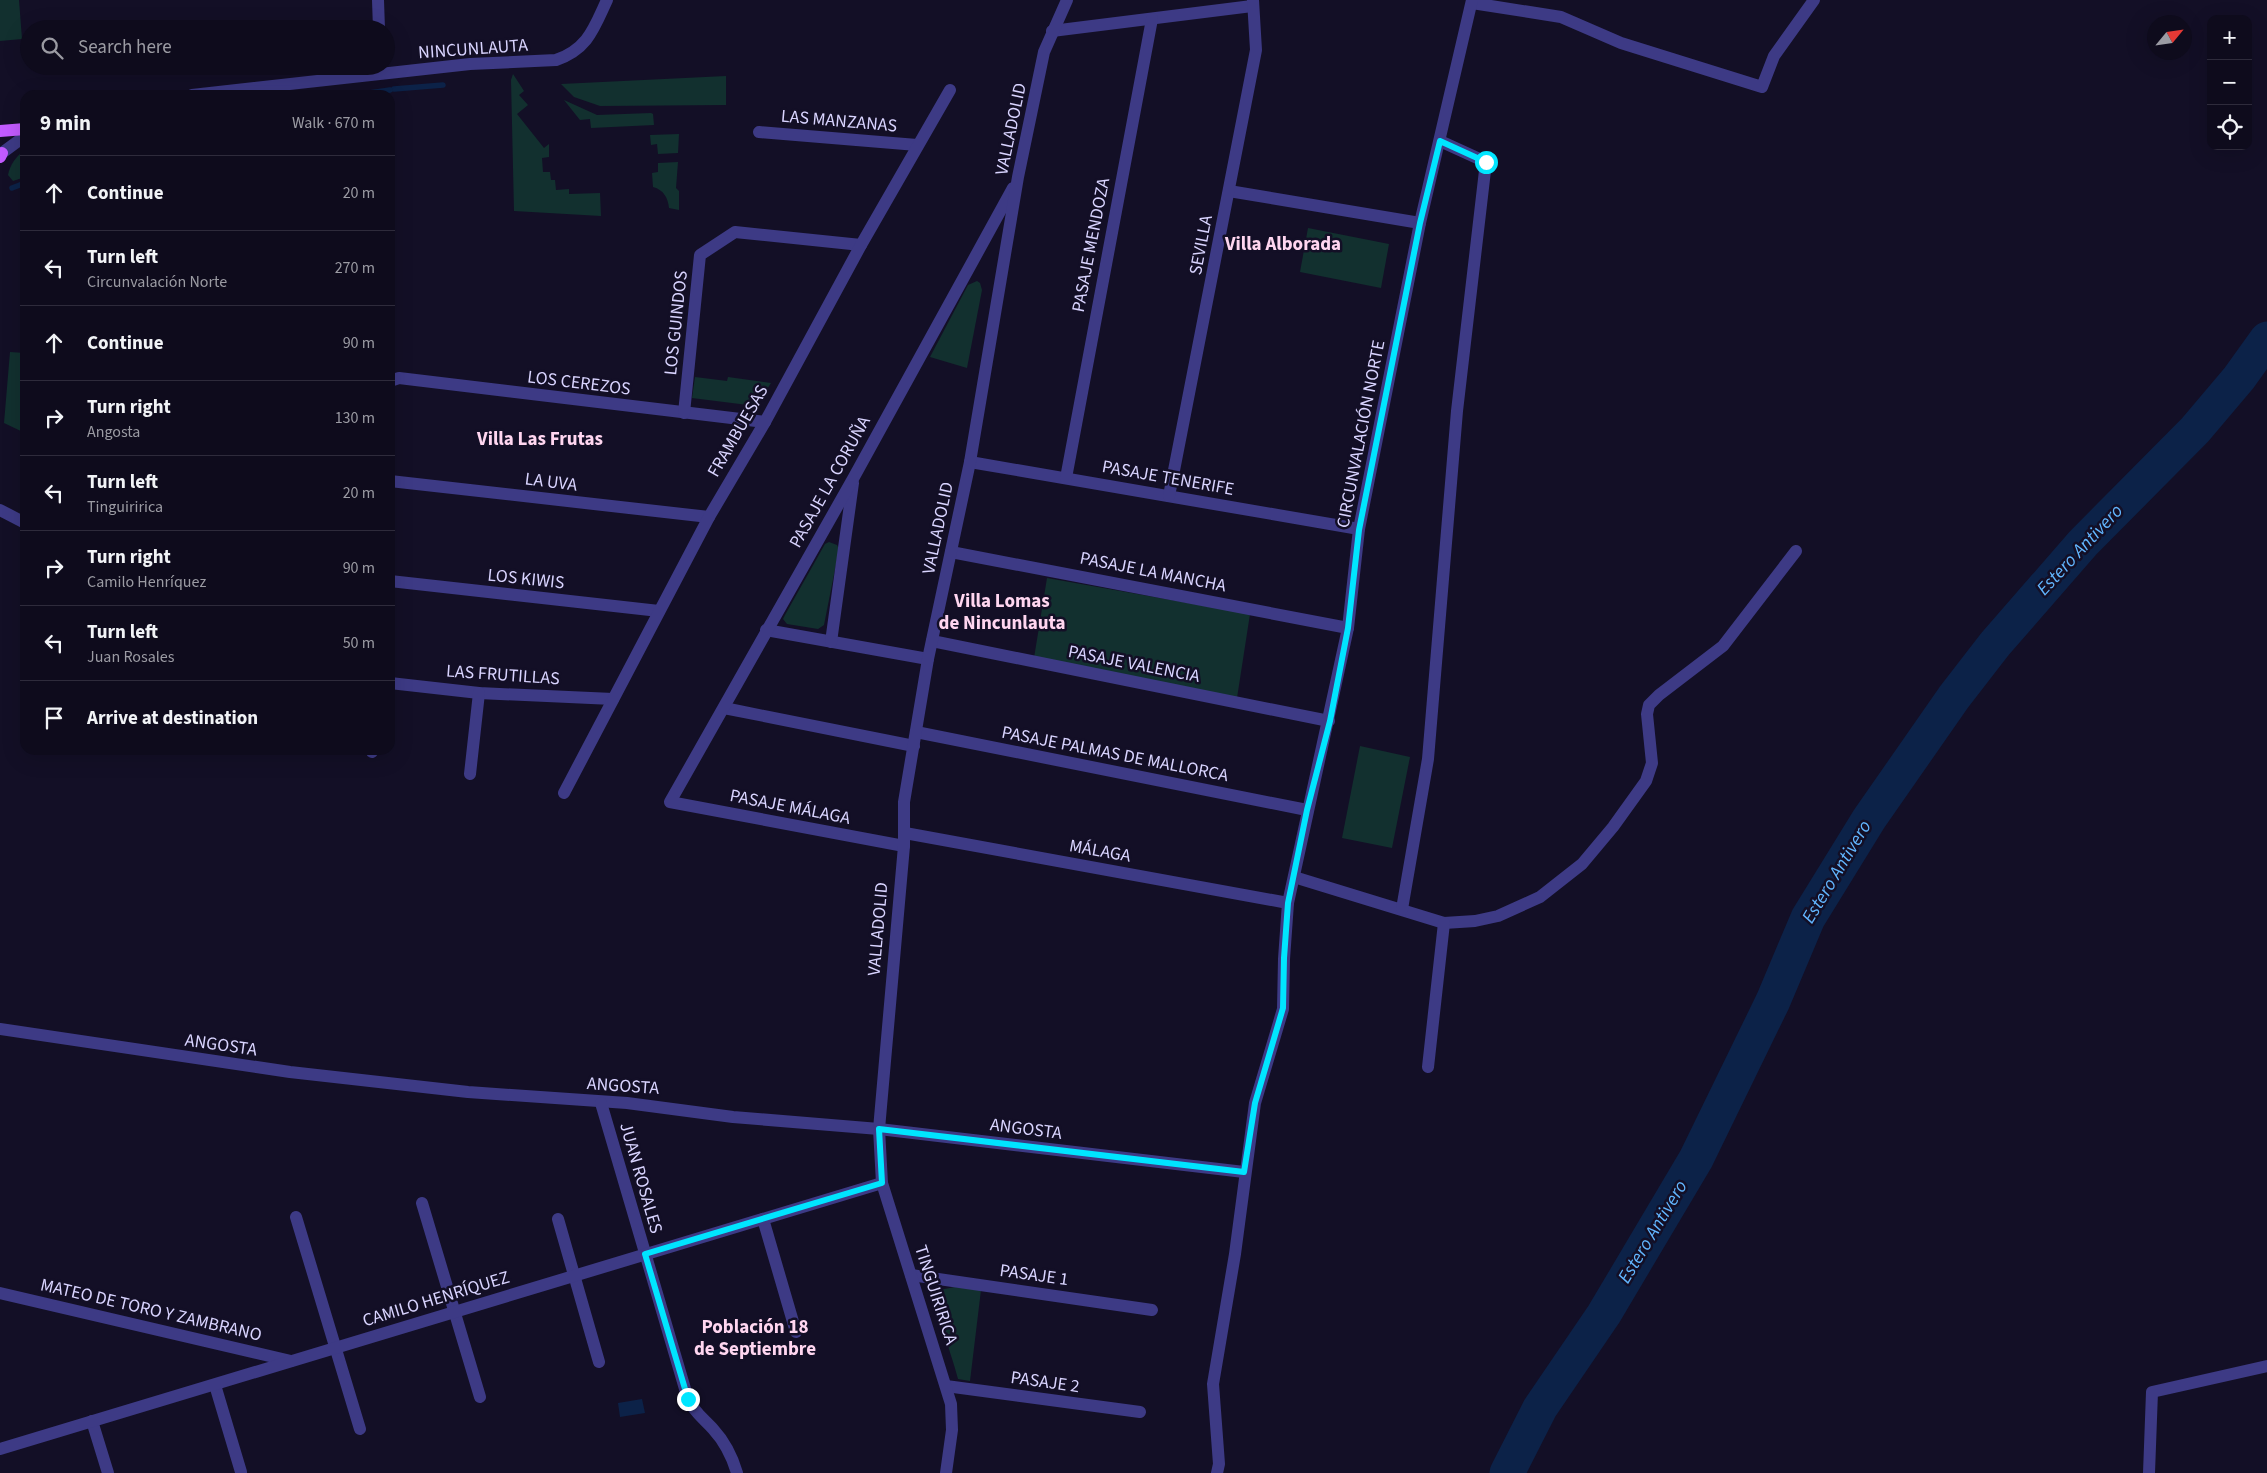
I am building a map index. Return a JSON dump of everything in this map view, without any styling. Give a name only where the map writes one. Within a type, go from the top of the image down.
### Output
[{"type":"main road","points":[[0,131],[20,129]]},
{"type":"street","points":[[378,0],[379,20]]},
{"type":"street","name":"NINCUNLAUTA","points":[[395,69],[545,61],[562,58],[581,48],[590,36],[607,0]]},
{"type":"street","name":"VALLADOLID","points":[[879,1129],[905,840],[904,802],[928,660],[970,462],[1018,177],[1044,52],[1067,0]]},
{"type":"street","points":[[1472,1],[1561,18],[1621,43],[1762,87],[1774,56],[1814,0]]},
{"type":"street","name":"CIRCUNVALACIÓN NORTE","points":[[1217,1473],[1219,1464],[1213,1384],[1235,1254],[1244,1172],[1255,1103],[1283,1008],[1288,903],[1307,810],[1330,721],[1348,628],[1359,530],[1420,223],[1472,1]]},
{"type":"street","points":[[1052,31],[1152,19],[1252,3]]},
{"type":"street","name":"SEVILLA","points":[[1169,496],[1256,50],[1252,3]]},
{"type":"street","name":"PASAJE MENDOZA","points":[[1066,478],[1152,19]]},
{"type":"street","name":"NINCUNLAUTA","points":[[281,90],[299,89],[359,75]]},
{"type":"street","name":"FRAMBUESAS","points":[[564,793],[709,517],[765,422],[861,245],[950,90]]},
{"type":"street","name":"LAS MANZANAS","points":[[759,132],[917,146]]},
{"type":"street","points":[[1,154],[20,140]]},
{"type":"street","points":[[1402,909],[1428,759],[1457,412],[1486,162],[1440,141]]},
{"type":"street","name":"PASAJE LA CORUÑA","points":[[670,802],[854,477],[1018,177]]},
{"type":"street","points":[[1229,191],[1420,223]]},
{"type":"street","name":"LOS GUINDOS","points":[[684,413],[700,256],[735,232],[861,245]]},
{"type":"street","name":"LOS CEREZOS","points":[[395,379],[765,422]]},
{"type":"street","name":"PASAJE TENERIFE","points":[[970,462],[1359,530]]},
{"type":"street","points":[[831,642],[854,477]]},
{"type":"street","name":"LA UVA","points":[[395,482],[709,517]]},
{"type":"street","points":[[0,510],[20,521]]},
{"type":"street","points":[[1294,877],[1444,923],[1475,921],[1519,908],[1540,897],[1582,864],[1613,827],[1646,780],[1652,763],[1647,714],[1649,705],[1659,695],[1723,646],[1796,551]]},
{"type":"street","name":"PASAJE LA MANCHA","points":[[952,552],[1348,628]]},
{"type":"street","name":"LOS KIWIS","points":[[395,582],[659,611]]},
{"type":"street","points":[[766,630],[928,660]]},
{"type":"street","name":"PASAJE VALENCIA","points":[[932,641],[1330,721]]},
{"type":"street","name":"LAS FRUTILLAS","points":[[395,684],[479,693],[613,699]]},
{"type":"street","points":[[470,774],[479,693]]},
{"type":"street","points":[[724,708],[914,746]]},
{"type":"street","name":"PASAJE PALMAS DE MALLORCA","points":[[916,732],[1307,810]]},
{"type":"street","name":"PASAJE MÁLAGA","points":[[670,802],[905,840]]},
{"type":"street","name":"MÁLAGA","points":[[905,840],[1288,903]]},
{"type":"street","points":[[1428,1067],[1444,923]]},
{"type":"street","name":"ANGOSTA","points":[[0,1029],[290,1072],[468,1092],[601,1103],[627,1103],[733,1117],[879,1129],[1244,1172]]},
{"type":"street","name":"JUAN ROSALES","points":[[601,1103],[692,1408],[724,1442],[737,1473]]},
{"type":"street","name":"TINGUIRIRICA","points":[[879,1129],[882,1183],[946,1386],[952,1417],[946,1473]]},
{"type":"street","name":"CAMILO HENRÍQUEZ","points":[[0,1449],[882,1183]]},
{"type":"street","points":[[422,1203],[480,1397]]},
{"type":"street","points":[[296,1217],[360,1429]]},
{"type":"street","points":[[763,1218],[796,1332]]},
{"type":"street","points":[[558,1220],[600,1362]]},
{"type":"street","name":"PASAJE 1","points":[[911,1275],[1152,1310]]},
{"type":"street","name":"MATEO DE TORO Y ZAMBRANO","points":[[0,1293],[293,1362]]},
{"type":"street","points":[[2149,1473],[2152,1392],[2267,1366]]},
{"type":"street","points":[[214,1385],[242,1472]]},
{"type":"street","name":"PASAJE 2","points":[[946,1386],[1140,1412]]},
{"type":"street","points":[[92,1421],[108,1473]]},
{"type":"green space","points":[[0,0],[19,0],[20,39],[0,41]]},
{"type":"green space","points":[[513,74],[524,91],[519,95],[528,105],[517,114],[544,148],[549,144],[549,157],[542,158],[543,172],[550,172],[551,180],[555,180],[556,190],[569,189],[569,194],[600,193],[601,216],[514,211],[511,80]]},
{"type":"green space","points":[[726,76],[726,105],[600,106],[574,97],[561,84]]},
{"type":"green space","points":[[564,100],[597,115],[651,113],[653,114],[654,125],[591,128],[590,119],[580,120]]},
{"type":"green space","points":[[679,134],[678,153],[658,154],[657,144],[651,145],[650,135]]},
{"type":"green space","points":[[20,154],[20,179],[13,181],[8,175]]},
{"type":"green space","points":[[678,162],[676,188],[679,191],[679,210],[669,208],[665,195],[653,187],[652,173],[658,172],[658,163]]},
{"type":"green space","points":[[1308,228],[1389,244],[1381,288],[1300,272]]},
{"type":"green space","points":[[977,281],[980,283],[982,290],[967,368],[930,357],[968,285]]},
{"type":"green space","points":[[10,352],[20,353],[20,431],[4,423]]},
{"type":"green space","points":[[695,377],[727,381],[728,377],[771,383],[756,406],[692,398]]},
{"type":"green space","points":[[829,542],[837,545],[839,549],[824,625],[818,629],[787,624],[783,619],[785,615],[825,544]]},
{"type":"green space","points":[[1047,578],[1250,614],[1237,698],[1034,658]]},
{"type":"green space","points":[[1360,746],[1410,757],[1392,848],[1342,838]]},
{"type":"green space","points":[[955,1287],[981,1290],[970,1381],[958,1379],[944,1332],[944,1307],[934,1291]]},
{"type":"water","points":[[642,1399],[645,1413],[620,1417],[618,1403]]},
{"type":"waterway","points":[[394,89],[443,85]]},
{"type":"waterway","points":[[12,188],[20,185]]},
{"type":"waterway","name":"Estero Antivero","points":[[1507,1473],[1540,1408],[1604,1314],[1696,1159],[1773,1001],[1808,918],[1869,819],[1954,697],[1995,644],[2083,543],[2195,430],[2239,378],[2267,339]]},
{"type":"district","name":"Villa Alborada","points":[[1283,244]]},
{"type":"district","name":"Villa Las Frutas","points":[[540,439]]},
{"type":"district","name":"Villa Lomas de Nincunlauta","points":[[1002,612]]},
{"type":"district","name":"Población 18 de Septiembre","points":[[755,1338]]},
{"type":"route","points":[[688,1399],[645,1254],[882,1183],[879,1129],[1244,1172],[1255,1103],[1283,1008],[1288,903],[1307,810],[1330,721],[1348,628],[1359,530],[1420,223],[1440,141],[1486,162]]}]
